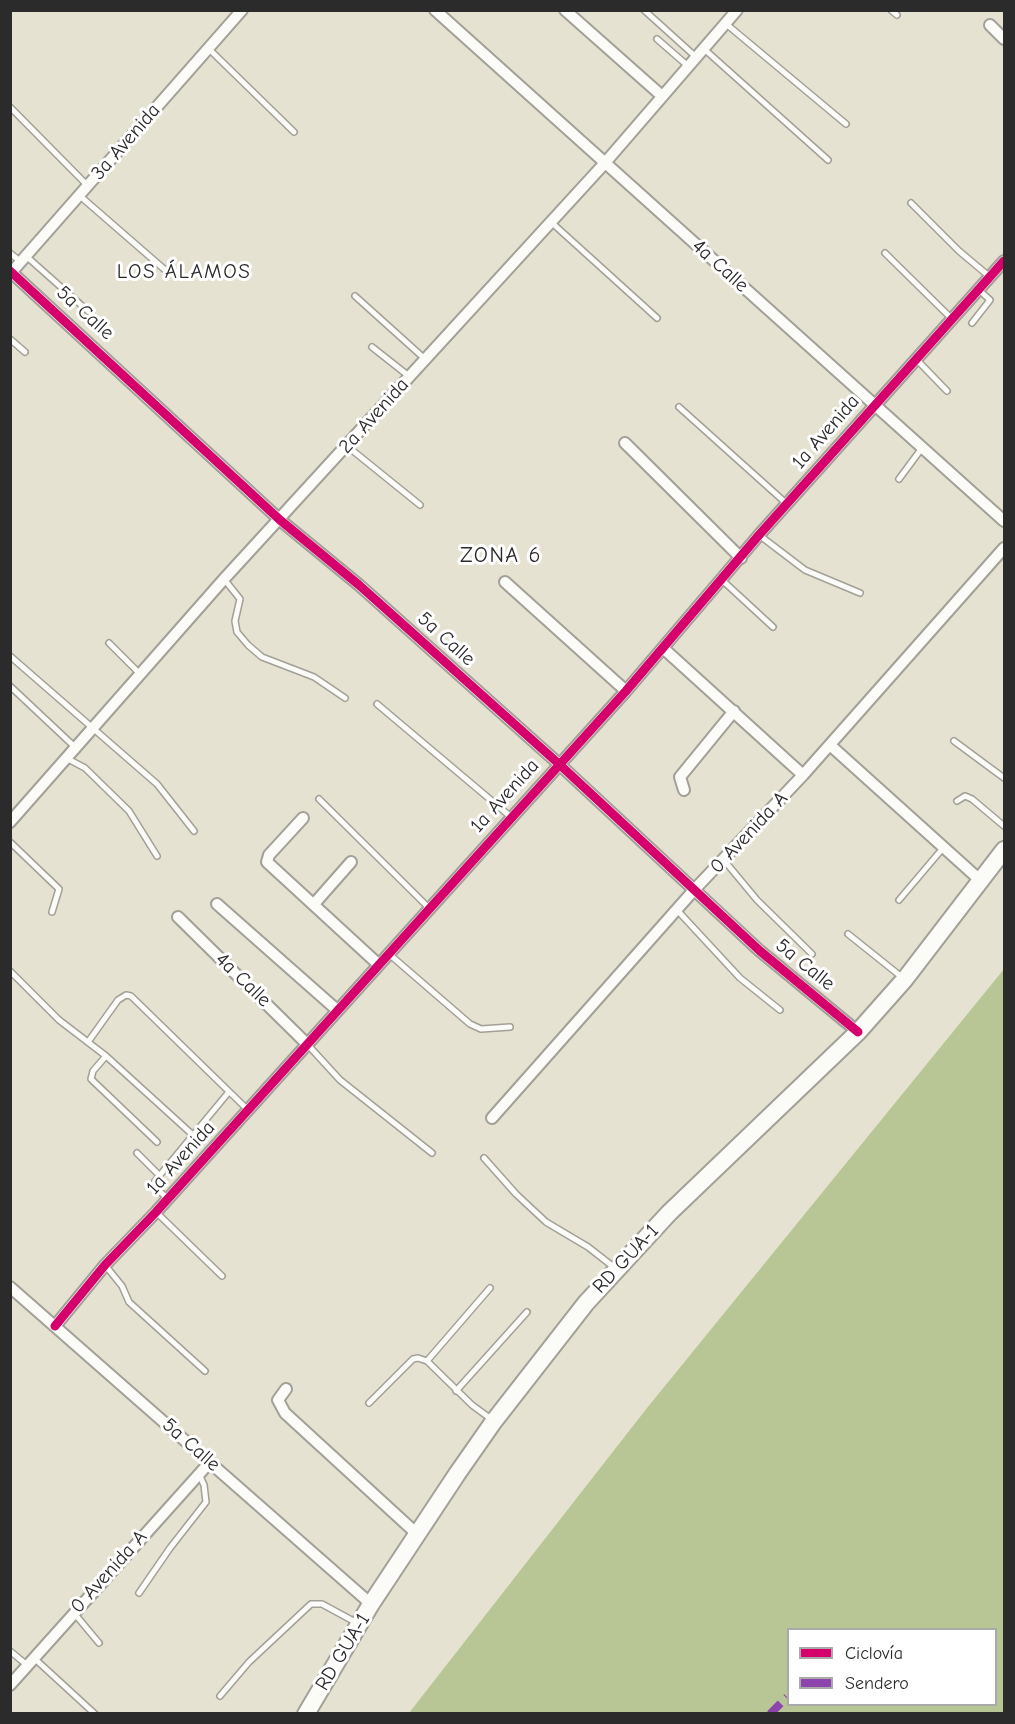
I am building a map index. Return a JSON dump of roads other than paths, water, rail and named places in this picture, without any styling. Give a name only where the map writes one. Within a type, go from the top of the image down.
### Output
[{"type":"main road","name":"RD GUA-1","points":[[306,1713],[359,1624],[417,1534],[494,1421],[572,1320],[669,1213],[858,1032],[905,979],[1005,850]]},
{"type":"street","name":"3a Avenida","points":[[11,272],[242,10]]},
{"type":"street","name":"4a Calle","points":[[435,10],[604,164],[1005,521]]},
{"type":"street","points":[[566,10],[662,96]]},
{"type":"street","name":"2a Avenida","points":[[10,822],[68,759],[224,579],[604,164],[737,10]]},
{"type":"street","points":[[990,25],[1005,39]]},
{"type":"street","name":"1a Avenida","points":[[54,1326],[105,1265],[168,1199],[626,691],[875,403],[1005,261]]},
{"type":"street","name":"5a Calle","points":[[11,272],[280,520],[358,585],[559,764],[760,951],[858,1032]]},
{"type":"street","points":[[625,443],[741,558]]},
{"type":"street","name":"0 Avenida A","points":[[492,1118],[694,890],[803,775],[1005,548]]},
{"type":"street","points":[[505,582],[626,691]]},
{"type":"street","points":[[663,648],[803,775]]},
{"type":"street","points":[[684,790],[680,777],[734,711]]},
{"type":"street","points":[[830,745],[981,881]]},
{"type":"street","points":[[303,818],[266,859],[378,964]]},
{"type":"street","points":[[314,904],[351,862]]},
{"type":"street","points":[[218,904],[337,1010]]},
{"type":"street","name":"4a Calle","points":[[178,917],[300,1034],[307,1044]]},
{"type":"street","name":"5a Calle","points":[[10,1287],[372,1604]]},
{"type":"street","points":[[286,1389],[278,1400],[285,1413],[417,1534]]},
{"type":"street","name":"0 Avenida A","points":[[10,1685],[73,1612],[210,1462]]},
{"type":"lane","points":[[644,10],[696,57],[828,160]]},
{"type":"lane","points":[[725,23],[846,124]]},
{"type":"lane","points":[[657,39],[696,57]]},
{"type":"lane","points":[[208,48],[294,132]]},
{"type":"lane","points":[[10,107],[88,186]]},
{"type":"lane","points":[[80,196],[164,269]]},
{"type":"lane","points":[[911,203],[959,251],[990,277]]},
{"type":"lane","points":[[551,222],[657,318]]},
{"type":"lane","points":[[10,253],[24,259],[89,312]]},
{"type":"lane","points":[[885,253],[952,319]]},
{"type":"lane","points":[[972,323],[990,300],[979,290]]},
{"type":"lane","points":[[355,296],[426,360]]},
{"type":"lane","points":[[10,339],[25,352]]},
{"type":"lane","points":[[372,347],[410,377]]},
{"type":"lane","points":[[916,359],[947,391]]},
{"type":"lane","points":[[679,407],[787,504]]},
{"type":"lane","points":[[347,446],[420,505]]},
{"type":"lane","points":[[899,479],[923,447]]},
{"type":"lane","points":[[759,535],[805,570],[860,593]]},
{"type":"lane","points":[[224,579],[240,599],[235,621],[237,632],[248,645],[262,657],[314,677],[345,698]]},
{"type":"lane","points":[[722,580],[773,627]]},
{"type":"lane","points":[[109,643],[141,675]]},
{"type":"lane","points":[[10,656],[157,784],[194,831]]},
{"type":"lane","points":[[10,686],[76,749]]},
{"type":"lane","points":[[377,704],[511,817]]},
{"type":"lane","points":[[954,741],[1005,778]]},
{"type":"lane","points":[[68,759],[85,768],[129,811],[157,856]]},
{"type":"lane","points":[[957,801],[965,796],[972,799],[1005,826]]},
{"type":"lane","points":[[319,799],[429,908]]},
{"type":"lane","points":[[10,842],[59,889],[52,912]]},
{"type":"lane","points":[[899,900],[944,846]]},
{"type":"lane","points":[[723,859],[757,900],[812,954]]},
{"type":"lane","points":[[677,910],[740,978],[780,1010]]},
{"type":"lane","points":[[848,934],[905,979]]},
{"type":"lane","points":[[389,954],[470,1024],[481,1029],[510,1027]]},
{"type":"lane","points":[[10,971],[59,1020],[106,1056],[194,1136]]},
{"type":"lane","points":[[88,1042],[118,1000],[126,995],[131,996],[248,1110]]},
{"type":"lane","points":[[307,1044],[340,1080],[432,1153]]},
{"type":"lane","points":[[106,1056],[93,1071],[91,1078],[157,1142]]},
{"type":"lane","points":[[168,1199],[154,1186],[159,1174],[194,1136],[228,1092]]},
{"type":"lane","points":[[137,1153],[159,1174]]},
{"type":"lane","points":[[484,1158],[516,1194],[546,1221],[588,1247],[616,1269]]},
{"type":"lane","points":[[156,1212],[222,1276]]},
{"type":"lane","points":[[105,1265],[122,1286],[129,1302],[205,1371]]},
{"type":"lane","points":[[426,1361],[490,1288]]},
{"type":"lane","points":[[456,1390],[527,1312]]},
{"type":"lane","points":[[369,1403],[413,1359],[426,1361],[456,1390],[494,1421]]},
{"type":"lane","points":[[139,1593],[206,1502],[204,1485],[199,1474]]},
{"type":"lane","points":[[220,1696],[249,1662],[311,1604],[322,1604],[359,1624]]},
{"type":"lane","points":[[73,1612],[99,1643]]},
{"type":"lane","points":[[10,1651],[30,1661],[94,1713]]},
{"type":"district","name":"LOS ÁLAMOS","points":[[184,272]]},
{"type":"district","name":"ZONA 6","points":[[501,556]]}]
